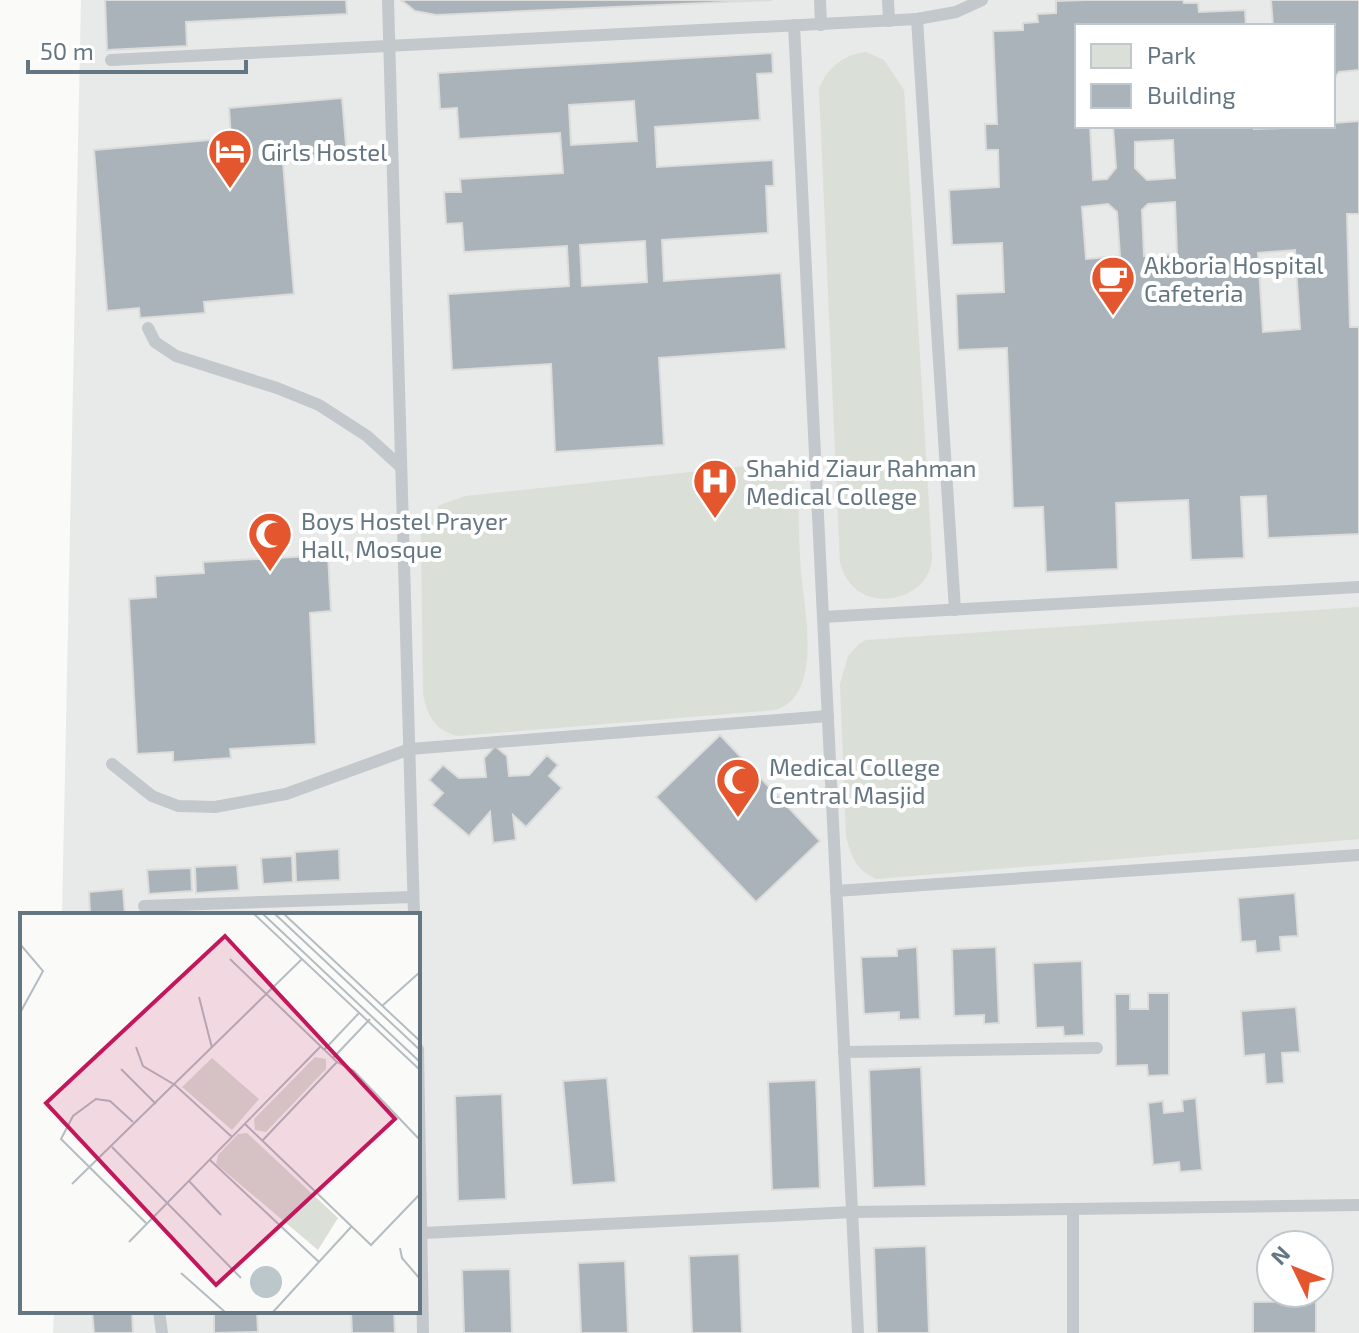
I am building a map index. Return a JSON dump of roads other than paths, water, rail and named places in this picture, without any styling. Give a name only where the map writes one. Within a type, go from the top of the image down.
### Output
[{"type":"lane","points":[[388,0],[414,913]]},
{"type":"lane","points":[[820,0],[821,25]]},
{"type":"lane","points":[[888,0],[889,21]]},
{"type":"lane","points":[[111,60],[889,21],[956,12],[982,0]]},
{"type":"lane","points":[[917,19],[955,610]]},
{"type":"lane","points":[[794,25],[858,1333]]},
{"type":"lane","points":[[148,328],[155,342],[176,356],[277,388],[319,405],[367,436],[401,467]]},
{"type":"lane","points":[[823,617],[1359,587]]},
{"type":"lane","points":[[112,764],[152,796],[178,806],[215,807],[286,794],[410,749],[828,716]]},
{"type":"lane","points":[[836,891],[1359,855]]},
{"type":"lane","points":[[144,906],[413,897]]},
{"type":"lane","points":[[844,1052],[1097,1048]]},
{"type":"lane","points":[[420,1123],[423,1333]]},
{"type":"lane","points":[[423,1233],[852,1212],[1359,1205]]},
{"type":"lane","points":[[1073,1209],[1073,1333]]},
{"type":"lane","points":[[159,1313],[162,1333]]},
{"type":"place","name":"Girls Hostel","points":[[230,190]]},
{"type":"place","name":"Akboria Hospital Cafeteria","points":[[1113,317]]},
{"type":"place","name":"Shahid Ziaur Rahman Medical College","points":[[715,520]]},
{"type":"place","name":"Boys Hostel Prayer Hall, Mosque","points":[[270,573]]},
{"type":"place","name":"Medical College Central Masjid","points":[[738,819]]}]
